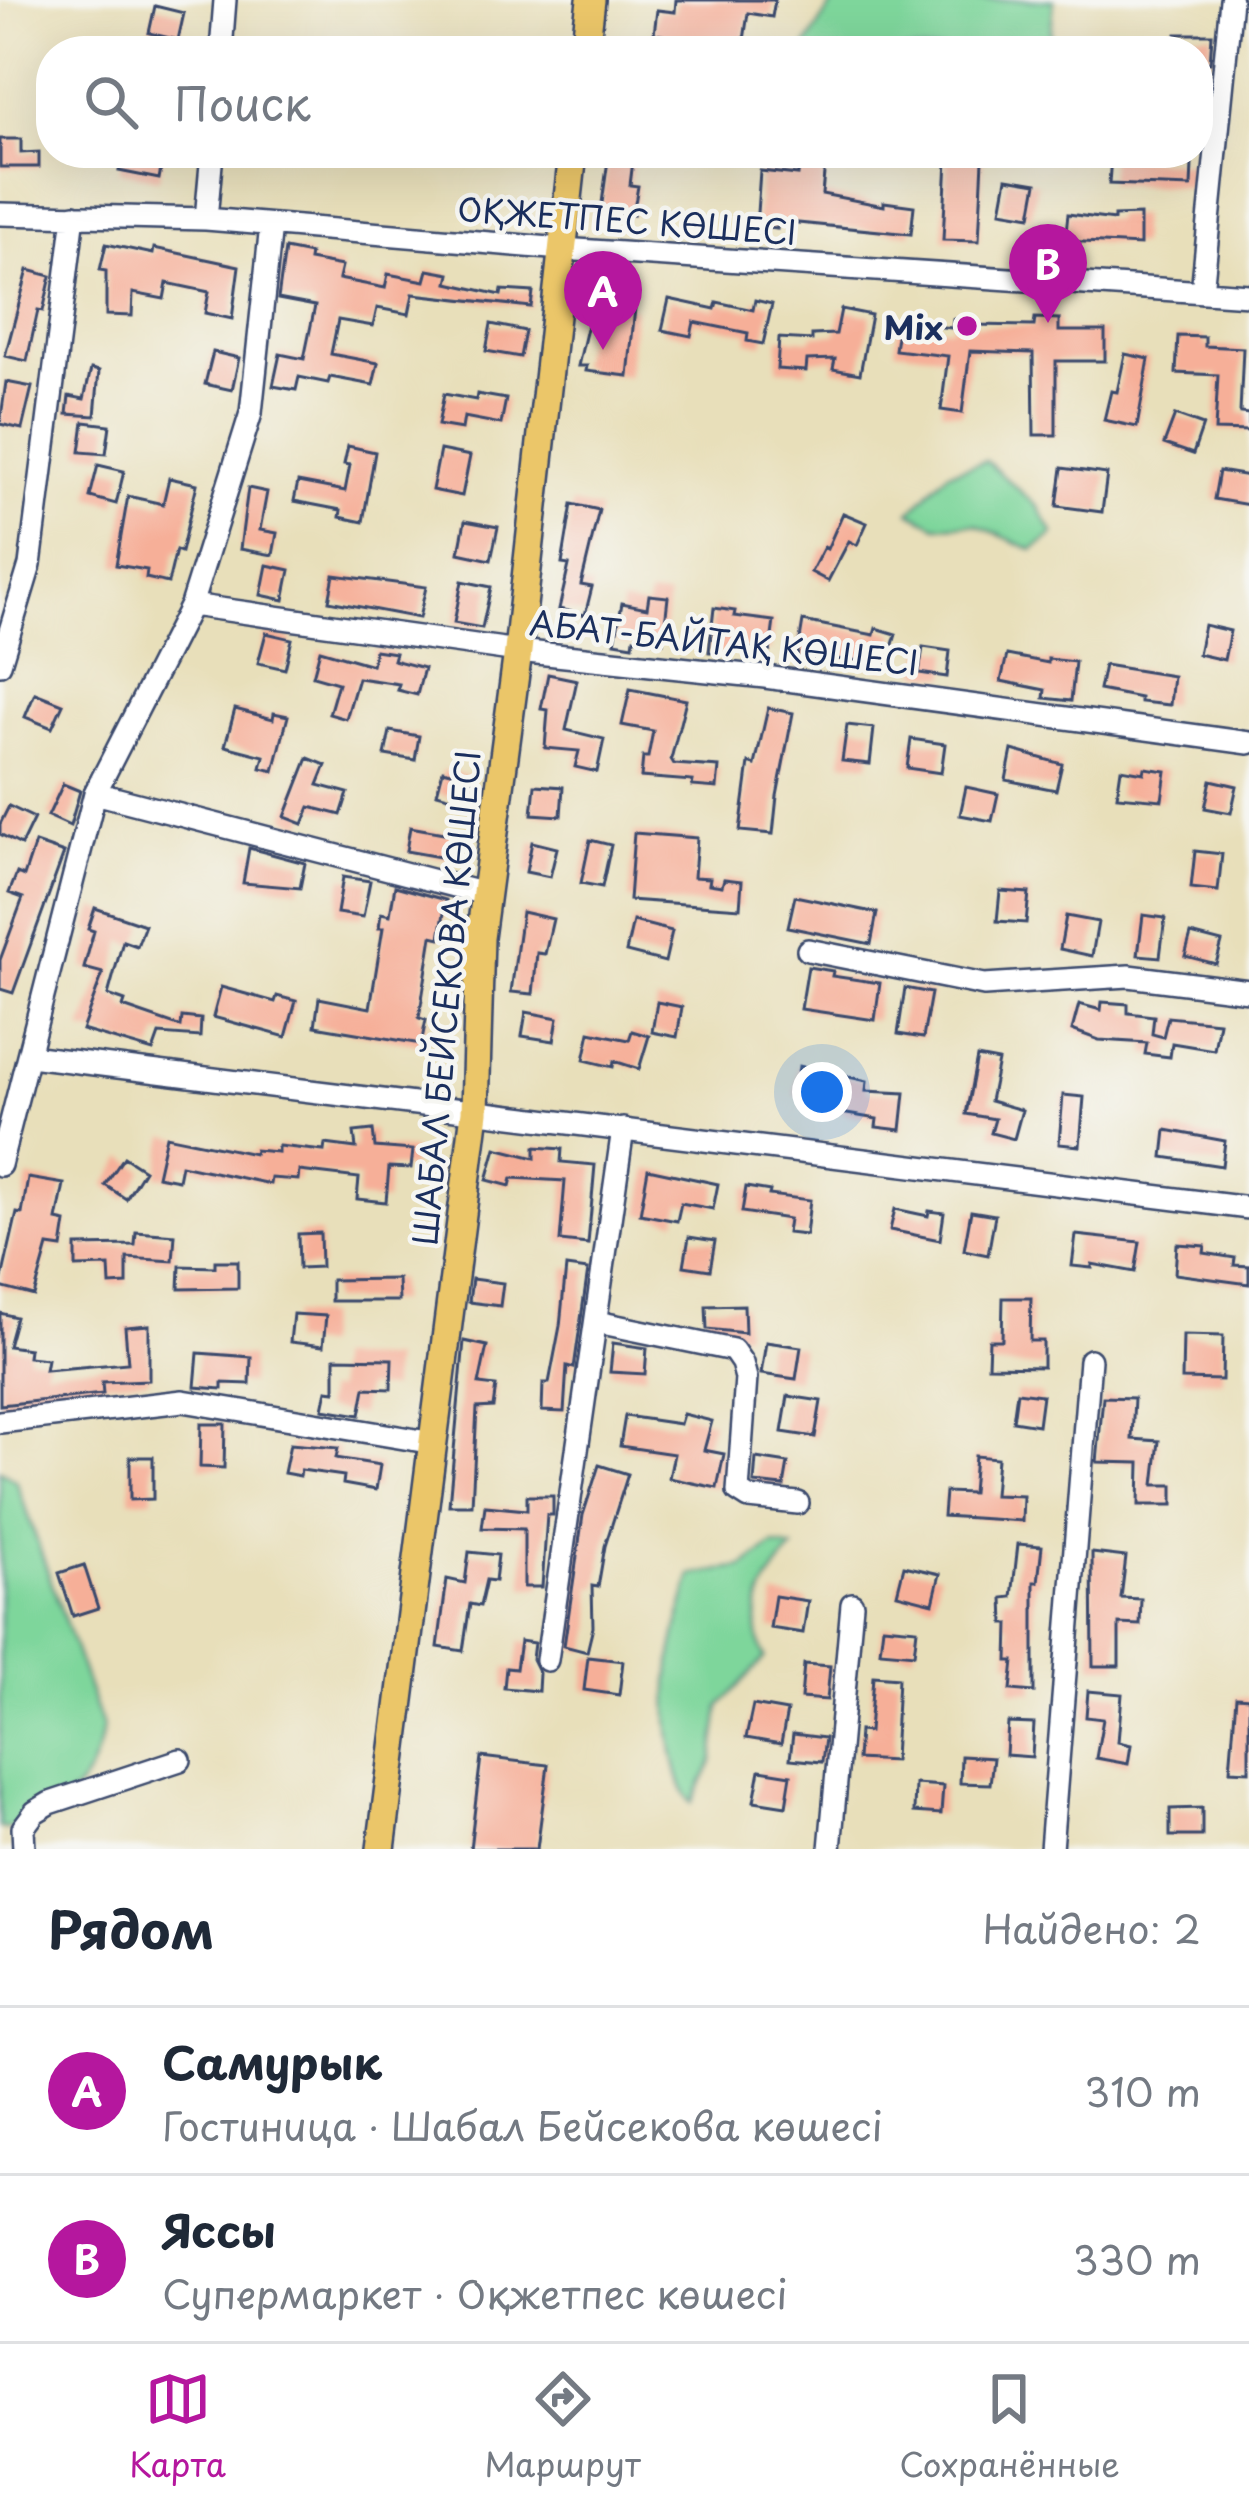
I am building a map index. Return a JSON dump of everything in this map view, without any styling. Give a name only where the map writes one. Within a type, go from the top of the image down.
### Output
[{"type":"main road","points":[[587,36],[592,0]]},
{"type":"main road","name":"ШАБАЛ БЕЙСЕКОВА КӨШЕСІ","points":[[381,1849],[475,1112],[485,894],[518,651],[571,168]]},
{"type":"street","points":[[222,36],[225,0]]},
{"type":"street","points":[[1202,292],[1231,0]]},
{"type":"street","points":[[206,219],[211,168]]},
{"type":"street","name":"ОҚЖЕТПЕС КӨШЕСІ","points":[[0,214],[206,219],[562,249],[1249,296]]},
{"type":"street","points":[[0,664],[3,640],[30,565],[74,215]]},
{"type":"street","points":[[0,1165],[95,793],[190,605],[251,413],[271,225]]},
{"type":"street","name":"АБАТ-БАЙТАҚ КӨШЕСІ","points":[[190,605],[1249,743]]},
{"type":"street","points":[[95,793],[485,894]]},
{"type":"street","points":[[808,950],[984,985],[1129,976],[1249,991]]},
{"type":"street","points":[[30,1056],[1249,1208]]},
{"type":"street","points":[[548,1660],[623,1129]]},
{"type":"street","points":[[597,1322],[733,1350],[746,1378],[738,1491],[749,1498],[798,1503]]},
{"type":"street","points":[[1051,1849],[1090,1360]]},
{"type":"street","points":[[0,1422],[182,1401],[434,1443]]},
{"type":"street","points":[[830,1849],[852,1604]]},
{"type":"street","points":[[24,1849],[23,1828],[44,1806],[180,1760]]},
{"type":"green space","points":[[835,0],[1054,0],[1050,36],[812,36]]},
{"type":"green space","points":[[986,461],[1038,507],[1054,534],[1033,550],[975,524],[937,526],[910,512],[948,472]]},
{"type":"green space","points":[[0,1470],[16,1481],[102,1727],[92,1766],[72,1794],[7,1829],[0,1828]]},
{"type":"green space","points":[[773,1545],[793,1549],[761,1599],[757,1627],[765,1658],[720,1706],[713,1760],[692,1803],[677,1772],[668,1706],[675,1641],[692,1575],[743,1567]]},
{"type":"building","points":[[676,0],[775,0],[772,17],[748,13],[745,36],[654,34],[657,10],[675,12]]},
{"type":"building","points":[[155,6],[184,13],[179,36],[149,33]]},
{"type":"building","points":[[0,139],[21,139],[21,153],[36,152],[36,167],[0,167]]},
{"type":"building","points":[[120,168],[161,168],[159,179]]},
{"type":"building","points":[[607,168],[632,168],[630,185],[638,186],[633,215],[601,210]]},
{"type":"building","points":[[799,168],[825,168],[822,194],[884,206],[884,202],[914,206],[911,234],[777,221],[777,229],[756,227],[760,171],[798,175]]},
{"type":"building","points":[[947,168],[983,168],[979,241],[943,240]]},
{"type":"building","points":[[1110,168],[1192,168],[1191,187],[1109,184]]},
{"type":"building","points":[[1007,178],[1037,183],[1031,216],[1001,211]]},
{"type":"building","points":[[1068,214],[1114,220],[1114,216],[1140,215],[1140,245],[1065,241]]},
{"type":"building","points":[[106,244],[153,254],[154,248],[239,266],[232,319],[205,313],[209,292],[167,283],[164,299],[133,293],[132,316],[106,315],[106,271],[100,270]]},
{"type":"building","points":[[285,249],[310,254],[309,260],[342,266],[339,279],[385,288],[388,274],[425,281],[428,270],[450,274],[448,283],[501,295],[502,290],[533,292],[531,307],[413,294],[409,314],[377,308],[373,326],[338,320],[331,354],[378,363],[373,385],[299,377],[296,390],[273,386],[280,354],[304,359],[315,306],[278,299]]},
{"type":"building","points":[[28,270],[51,276],[27,361],[5,356]]},
{"type":"building","points":[[669,299],[715,309],[717,302],[753,310],[755,300],[772,304],[763,344],[747,341],[748,333],[694,322],[691,336],[662,330]]},
{"type":"building","points":[[598,304],[635,308],[628,376],[578,366],[588,324],[596,325]]},
{"type":"building","points":[[841,309],[871,315],[860,374],[833,369],[835,359],[807,360],[806,371],[777,369],[779,338],[812,340],[812,335],[836,334]]},
{"type":"building","points":[[1035,318],[1059,319],[1059,331],[1105,331],[1105,361],[1056,361],[1056,435],[1034,435],[1033,353],[970,351],[962,413],[941,410],[948,356],[895,350],[899,322],[952,328],[953,319],[974,321],[973,325],[1034,326]]},
{"type":"building","points":[[491,324],[525,331],[520,357],[486,351]]},
{"type":"building","points":[[1178,336],[1205,337],[1205,346],[1243,348],[1240,413],[1249,414],[1249,431],[1215,430],[1218,375],[1176,373]]},
{"type":"building","points":[[213,352],[239,358],[232,390],[205,384]]},
{"type":"building","points":[[1125,354],[1149,359],[1137,427],[1104,420],[1111,391],[1117,392]]},
{"type":"building","points":[[91,369],[99,371],[95,416],[67,414],[69,396],[84,399]]},
{"type":"building","points":[[6,382],[32,387],[22,429],[0,424]]},
{"type":"building","points":[[444,394],[506,399],[501,424],[464,417],[462,429],[438,425]]},
{"type":"building","points":[[1175,415],[1203,425],[1193,454],[1164,444]]},
{"type":"building","points":[[84,422],[110,425],[106,454],[80,452]]},
{"type":"building","points":[[348,446],[375,452],[363,522],[340,517],[341,510],[294,501],[298,482],[345,491]]},
{"type":"building","points":[[440,450],[470,456],[462,496],[432,490]]},
{"type":"building","points":[[98,465],[124,471],[116,504],[90,497]]},
{"type":"building","points":[[1062,468],[1107,474],[1102,512],[1057,506]]},
{"type":"building","points":[[1219,471],[1249,476],[1249,505],[1214,499]]},
{"type":"building","points":[[169,478],[197,484],[181,552],[176,550],[168,583],[146,578],[147,570],[116,565],[128,496],[163,504]]},
{"type":"building","points":[[248,488],[267,492],[260,530],[277,533],[273,555],[240,549]]},
{"type":"building","points":[[572,504],[599,510],[581,585],[592,587],[585,615],[559,609],[569,565],[562,564]]},
{"type":"building","points":[[843,513],[867,523],[857,545],[849,541],[828,581],[811,572]]},
{"type":"building","points":[[465,521],[498,527],[491,560],[459,553]]},
{"type":"building","points":[[267,565],[290,570],[284,600],[261,595]]},
{"type":"building","points":[[334,575],[426,587],[419,618],[329,601]]},
{"type":"building","points":[[462,581],[491,587],[482,628],[454,623]]},
{"type":"building","points":[[649,595],[668,597],[663,642],[634,638],[633,645],[615,642],[622,603],[647,608]]},
{"type":"building","points":[[714,608],[774,621],[770,651],[731,646],[730,654],[709,652]]},
{"type":"building","points":[[803,621],[874,635],[876,628],[896,634],[886,669],[855,660],[797,658]]},
{"type":"building","points":[[1204,625],[1230,631],[1224,660],[1198,654]]},
{"type":"building","points":[[266,633],[292,639],[285,669],[258,663]]},
{"type":"building","points":[[923,647],[950,651],[947,677],[919,673]]},
{"type":"building","points":[[320,650],[372,665],[375,650],[395,653],[393,660],[424,668],[417,695],[397,690],[399,684],[358,678],[346,719],[329,714],[338,683],[313,676]]},
{"type":"building","points":[[1007,655],[1048,663],[1048,659],[1075,662],[1071,701],[1044,698],[1045,690],[1001,681]]},
{"type":"building","points":[[1104,665],[1173,676],[1170,705],[1099,690]]},
{"type":"building","points":[[548,674],[577,680],[566,730],[604,739],[597,772],[575,767],[579,751],[545,748],[548,710],[541,709]]},
{"type":"building","points":[[630,689],[686,700],[671,759],[674,764],[719,767],[717,788],[641,777],[653,731],[622,725]]},
{"type":"building","points":[[35,693],[63,704],[52,728],[25,717]]},
{"type":"building","points":[[768,708],[793,713],[773,834],[740,831],[749,763],[755,765]]},
{"type":"building","points":[[235,709],[273,719],[274,713],[288,716],[274,771],[261,768],[264,756],[225,746]]},
{"type":"building","points":[[847,725],[874,728],[870,764],[842,761]]},
{"type":"building","points":[[390,731],[419,736],[415,760],[385,755]]},
{"type":"building","points":[[911,739],[945,744],[941,773],[907,768]]},
{"type":"building","points":[[1012,750],[1062,764],[1056,790],[1006,780]]},
{"type":"building","points":[[308,758],[326,765],[318,785],[348,793],[341,815],[310,807],[303,824],[285,817]]},
{"type":"building","points":[[1145,768],[1166,771],[1162,800],[1117,796],[1121,769],[1144,773]]},
{"type":"building","points":[[443,770],[472,777],[466,801],[437,793]]},
{"type":"building","points":[[1211,780],[1237,786],[1231,813],[1205,808]]},
{"type":"building","points":[[63,784],[80,791],[70,826],[48,816]]},
{"type":"building","points":[[535,785],[563,787],[561,816],[532,814]]},
{"type":"building","points":[[966,787],[998,794],[992,821],[960,815]]},
{"type":"building","points":[[9,806],[34,818],[21,845],[0,834]]},
{"type":"building","points":[[410,827],[455,835],[451,859],[406,851]]},
{"type":"building","points":[[634,833],[697,838],[694,877],[710,878],[709,884],[722,886],[724,879],[742,881],[740,908],[629,900]]},
{"type":"building","points":[[590,840],[611,845],[602,887],[581,883]]},
{"type":"building","points":[[532,842],[557,848],[550,877],[526,872]]},
{"type":"building","points":[[35,843],[64,853],[13,993],[0,989],[0,960],[23,898],[9,893],[17,873],[24,876]]},
{"type":"building","points":[[249,848],[305,863],[300,888],[243,883]]},
{"type":"building","points":[[1195,851],[1222,854],[1218,891],[1191,888]]},
{"type":"building","points":[[343,877],[370,881],[363,917],[337,913]]},
{"type":"building","points":[[395,886],[446,900],[440,938],[432,936],[419,1018],[426,1020],[421,1044],[315,1026],[319,998],[370,1008],[383,928],[379,928],[381,913],[390,915]]},
{"type":"building","points":[[1000,891],[1029,893],[1026,923],[997,921]]},
{"type":"building","points":[[795,896],[877,913],[871,944],[788,927]]},
{"type":"building","points":[[95,908],[145,925],[137,946],[123,941],[108,995],[125,1001],[123,1007],[181,1027],[182,1017],[201,1019],[200,1037],[159,1034],[153,1051],[82,1030],[103,973],[84,968]]},
{"type":"building","points":[[522,912],[553,919],[545,954],[537,953],[533,994],[511,992]]},
{"type":"building","points":[[1143,915],[1165,918],[1160,957],[1138,955]]},
{"type":"building","points":[[1066,916],[1098,922],[1092,956],[1060,949]]},
{"type":"building","points":[[633,921],[672,931],[665,962],[626,952]]},
{"type":"building","points":[[1191,934],[1222,942],[1216,964],[1185,956]]},
{"type":"building","points":[[808,967],[880,983],[875,1020],[801,1009]]},
{"type":"building","points":[[221,987],[275,1002],[277,996],[296,1001],[286,1037],[213,1017]]},
{"type":"building","points":[[905,988],[931,993],[923,1038],[898,1034]]},
{"type":"building","points":[[657,1002],[682,1007],[677,1037],[652,1032]]},
{"type":"building","points":[[1102,1002],[1128,1004],[1128,1013],[1154,1016],[1152,1034],[1163,1037],[1168,1017],[1219,1022],[1214,1050],[1172,1043],[1170,1057],[1145,1054],[1147,1043],[1099,1040],[1072,1030],[1079,1004],[1101,1010]]},
{"type":"building","points":[[526,1012],[558,1018],[554,1041],[522,1036]]},
{"type":"building","points":[[632,1031],[649,1036],[639,1069],[614,1061],[613,1067],[584,1060],[590,1032],[629,1040]]},
{"type":"building","points":[[977,1057],[998,1061],[990,1101],[1022,1110],[1014,1139],[991,1133],[995,1119],[966,1114]]},
{"type":"building","points":[[799,1066],[867,1081],[866,1091],[905,1093],[901,1130],[876,1127],[877,1119],[841,1113],[843,1100],[795,1095]]},
{"type":"building","points":[[1063,1095],[1084,1097],[1080,1146],[1059,1144]]},
{"type":"building","points":[[373,1130],[375,1147],[413,1150],[411,1168],[389,1167],[386,1202],[357,1199],[359,1178],[299,1171],[298,1180],[271,1178],[270,1184],[181,1165],[178,1180],[157,1176],[166,1136],[254,1154],[255,1150],[278,1152],[278,1146],[324,1151],[325,1144],[356,1148],[354,1132]]},
{"type":"building","points":[[1166,1130],[1225,1141],[1222,1166],[1163,1157]]},
{"type":"building","points":[[535,1147],[562,1149],[561,1162],[595,1165],[588,1244],[560,1241],[565,1181],[512,1178],[510,1186],[487,1180],[496,1148],[535,1158]]},
{"type":"building","points":[[124,1157],[144,1170],[126,1199],[105,1185]]},
{"type":"building","points":[[648,1169],[718,1184],[713,1209],[681,1203],[677,1221],[640,1214]]},
{"type":"building","points":[[28,1178],[64,1184],[57,1220],[66,1222],[62,1248],[48,1246],[34,1296],[0,1287]]},
{"type":"building","points":[[746,1187],[810,1200],[806,1235],[787,1233],[789,1219],[742,1212]]},
{"type":"building","points":[[895,1209],[928,1216],[929,1211],[944,1213],[940,1240],[890,1230]]},
{"type":"building","points":[[971,1211],[995,1215],[988,1255],[964,1250]]},
{"type":"building","points":[[136,1232],[175,1235],[173,1261],[127,1258],[127,1284],[110,1285],[109,1266],[76,1267],[76,1246],[135,1245]]},
{"type":"building","points":[[320,1233],[321,1267],[299,1268],[298,1234]]},
{"type":"building","points":[[1076,1235],[1140,1242],[1135,1272],[1092,1264],[1092,1268],[1072,1266]]},
{"type":"building","points":[[689,1237],[715,1241],[710,1270],[684,1266]]},
{"type":"building","points":[[1177,1244],[1205,1246],[1204,1253],[1235,1258],[1234,1265],[1249,1266],[1249,1284],[1175,1274]]},
{"type":"building","points":[[215,1261],[238,1261],[238,1288],[179,1289],[180,1266],[215,1267]]},
{"type":"building","points":[[566,1267],[588,1270],[574,1368],[567,1366],[564,1412],[542,1411],[543,1383],[549,1383],[560,1326]]},
{"type":"building","points":[[398,1279],[399,1301],[331,1301],[331,1280]]},
{"type":"building","points":[[472,1279],[503,1283],[500,1306],[469,1302]]},
{"type":"building","points":[[1003,1298],[1031,1298],[1030,1341],[1043,1341],[1043,1367],[988,1366],[989,1340],[1002,1340]]},
{"type":"building","points":[[744,1305],[745,1333],[707,1329],[706,1306]]},
{"type":"building","points":[[0,1313],[16,1317],[8,1346],[29,1349],[28,1357],[47,1359],[45,1370],[128,1363],[125,1327],[149,1325],[149,1380],[102,1382],[103,1394],[0,1405]]},
{"type":"building","points":[[293,1314],[326,1316],[323,1346],[290,1342]]},
{"type":"building","points":[[1183,1335],[1223,1336],[1222,1380],[1182,1379]]},
{"type":"building","points":[[464,1341],[487,1346],[479,1384],[496,1386],[493,1407],[477,1408],[472,1505],[449,1505]]},
{"type":"building","points":[[766,1342],[801,1347],[796,1379],[761,1374]]},
{"type":"building","points":[[613,1343],[647,1348],[645,1374],[610,1372]]},
{"type":"building","points":[[198,1353],[251,1357],[250,1384],[195,1387]]},
{"type":"building","points":[[335,1358],[392,1359],[391,1389],[365,1388],[360,1415],[323,1409],[327,1390],[335,1391]]},
{"type":"building","points":[[1017,1392],[1042,1395],[1038,1425],[1013,1421]]},
{"type":"building","points":[[788,1396],[821,1401],[815,1437],[782,1432]]},
{"type":"building","points":[[1103,1397],[1134,1398],[1132,1439],[1159,1441],[1154,1485],[1173,1485],[1173,1505],[1139,1505],[1140,1463],[1097,1462]]},
{"type":"building","points":[[683,1414],[712,1421],[704,1450],[724,1454],[717,1488],[669,1478],[674,1454],[620,1446],[625,1416],[680,1424]]},
{"type":"building","points":[[201,1424],[225,1424],[224,1468],[200,1467]]},
{"type":"building","points":[[290,1444],[338,1448],[336,1458],[380,1465],[376,1490],[343,1484],[344,1476],[301,1470],[300,1476],[284,1473]]},
{"type":"building","points":[[975,1456],[997,1458],[994,1495],[1023,1496],[1022,1521],[943,1516],[945,1492],[972,1493]]},
{"type":"building","points":[[130,1457],[153,1457],[153,1499],[130,1500]]},
{"type":"building","points":[[756,1458],[788,1463],[784,1486],[754,1483]]},
{"type":"building","points":[[599,1465],[628,1474],[605,1546],[598,1587],[592,1586],[593,1627],[587,1652],[564,1646],[583,1515]]},
{"type":"building","points":[[527,1496],[553,1496],[553,1515],[547,1515],[542,1587],[524,1587],[524,1529],[482,1528],[485,1506],[527,1510]]},
{"type":"building","points":[[1018,1544],[1042,1546],[1038,1582],[1034,1582],[1034,1692],[1011,1690],[1014,1661],[1008,1661],[1009,1624],[1004,1624],[1003,1598],[1012,1597]]},
{"type":"building","points":[[469,1552],[498,1555],[495,1581],[486,1580],[480,1606],[470,1604],[463,1651],[438,1647],[447,1579],[465,1583]]},
{"type":"building","points":[[1092,1553],[1126,1557],[1121,1598],[1141,1599],[1140,1625],[1119,1624],[1119,1666],[1093,1666]]},
{"type":"building","points":[[84,1565],[98,1608],[73,1616],[59,1573]]},
{"type":"building","points":[[904,1566],[940,1574],[933,1603],[897,1594]]},
{"type":"building","points":[[775,1596],[808,1601],[803,1633],[770,1628]]},
{"type":"building","points":[[883,1626],[917,1629],[914,1654],[880,1651]]},
{"type":"building","points":[[520,1641],[534,1643],[538,1691],[504,1688],[506,1668],[516,1669]]},
{"type":"building","points":[[588,1657],[623,1661],[619,1695],[584,1690]]},
{"type":"building","points":[[804,1664],[830,1666],[827,1700],[801,1698]]},
{"type":"building","points":[[873,1676],[898,1678],[894,1761],[857,1759],[859,1731],[869,1732]]},
{"type":"building","points":[[1088,1691],[1122,1694],[1118,1742],[1131,1745],[1128,1764],[1096,1758],[1103,1719],[1086,1717]]},
{"type":"building","points":[[1236,1697],[1249,1698],[1249,1771],[1230,1770]]},
{"type":"building","points":[[753,1705],[787,1711],[781,1744],[746,1738]]},
{"type":"building","points":[[1008,1723],[1034,1724],[1032,1757],[1006,1755]]},
{"type":"building","points":[[793,1734],[825,1738],[822,1762],[790,1759]]},
{"type":"building","points":[[961,1756],[993,1758],[990,1784],[960,1783]]},
{"type":"building","points":[[481,1757],[548,1765],[537,1849],[470,1849]]},
{"type":"building","points":[[760,1770],[791,1775],[786,1806],[754,1801]]},
{"type":"building","points":[[915,1784],[943,1786],[941,1814],[914,1812]]},
{"type":"building","points":[[1202,1808],[1202,1836],[1170,1836],[1170,1809]]},
{"type":"place","name":"Яссы","points":[[1048,323]]},
{"type":"place","name":"Mix","points":[[967,326]]},
{"type":"place","name":"Самурык","points":[[603,350]]}]
